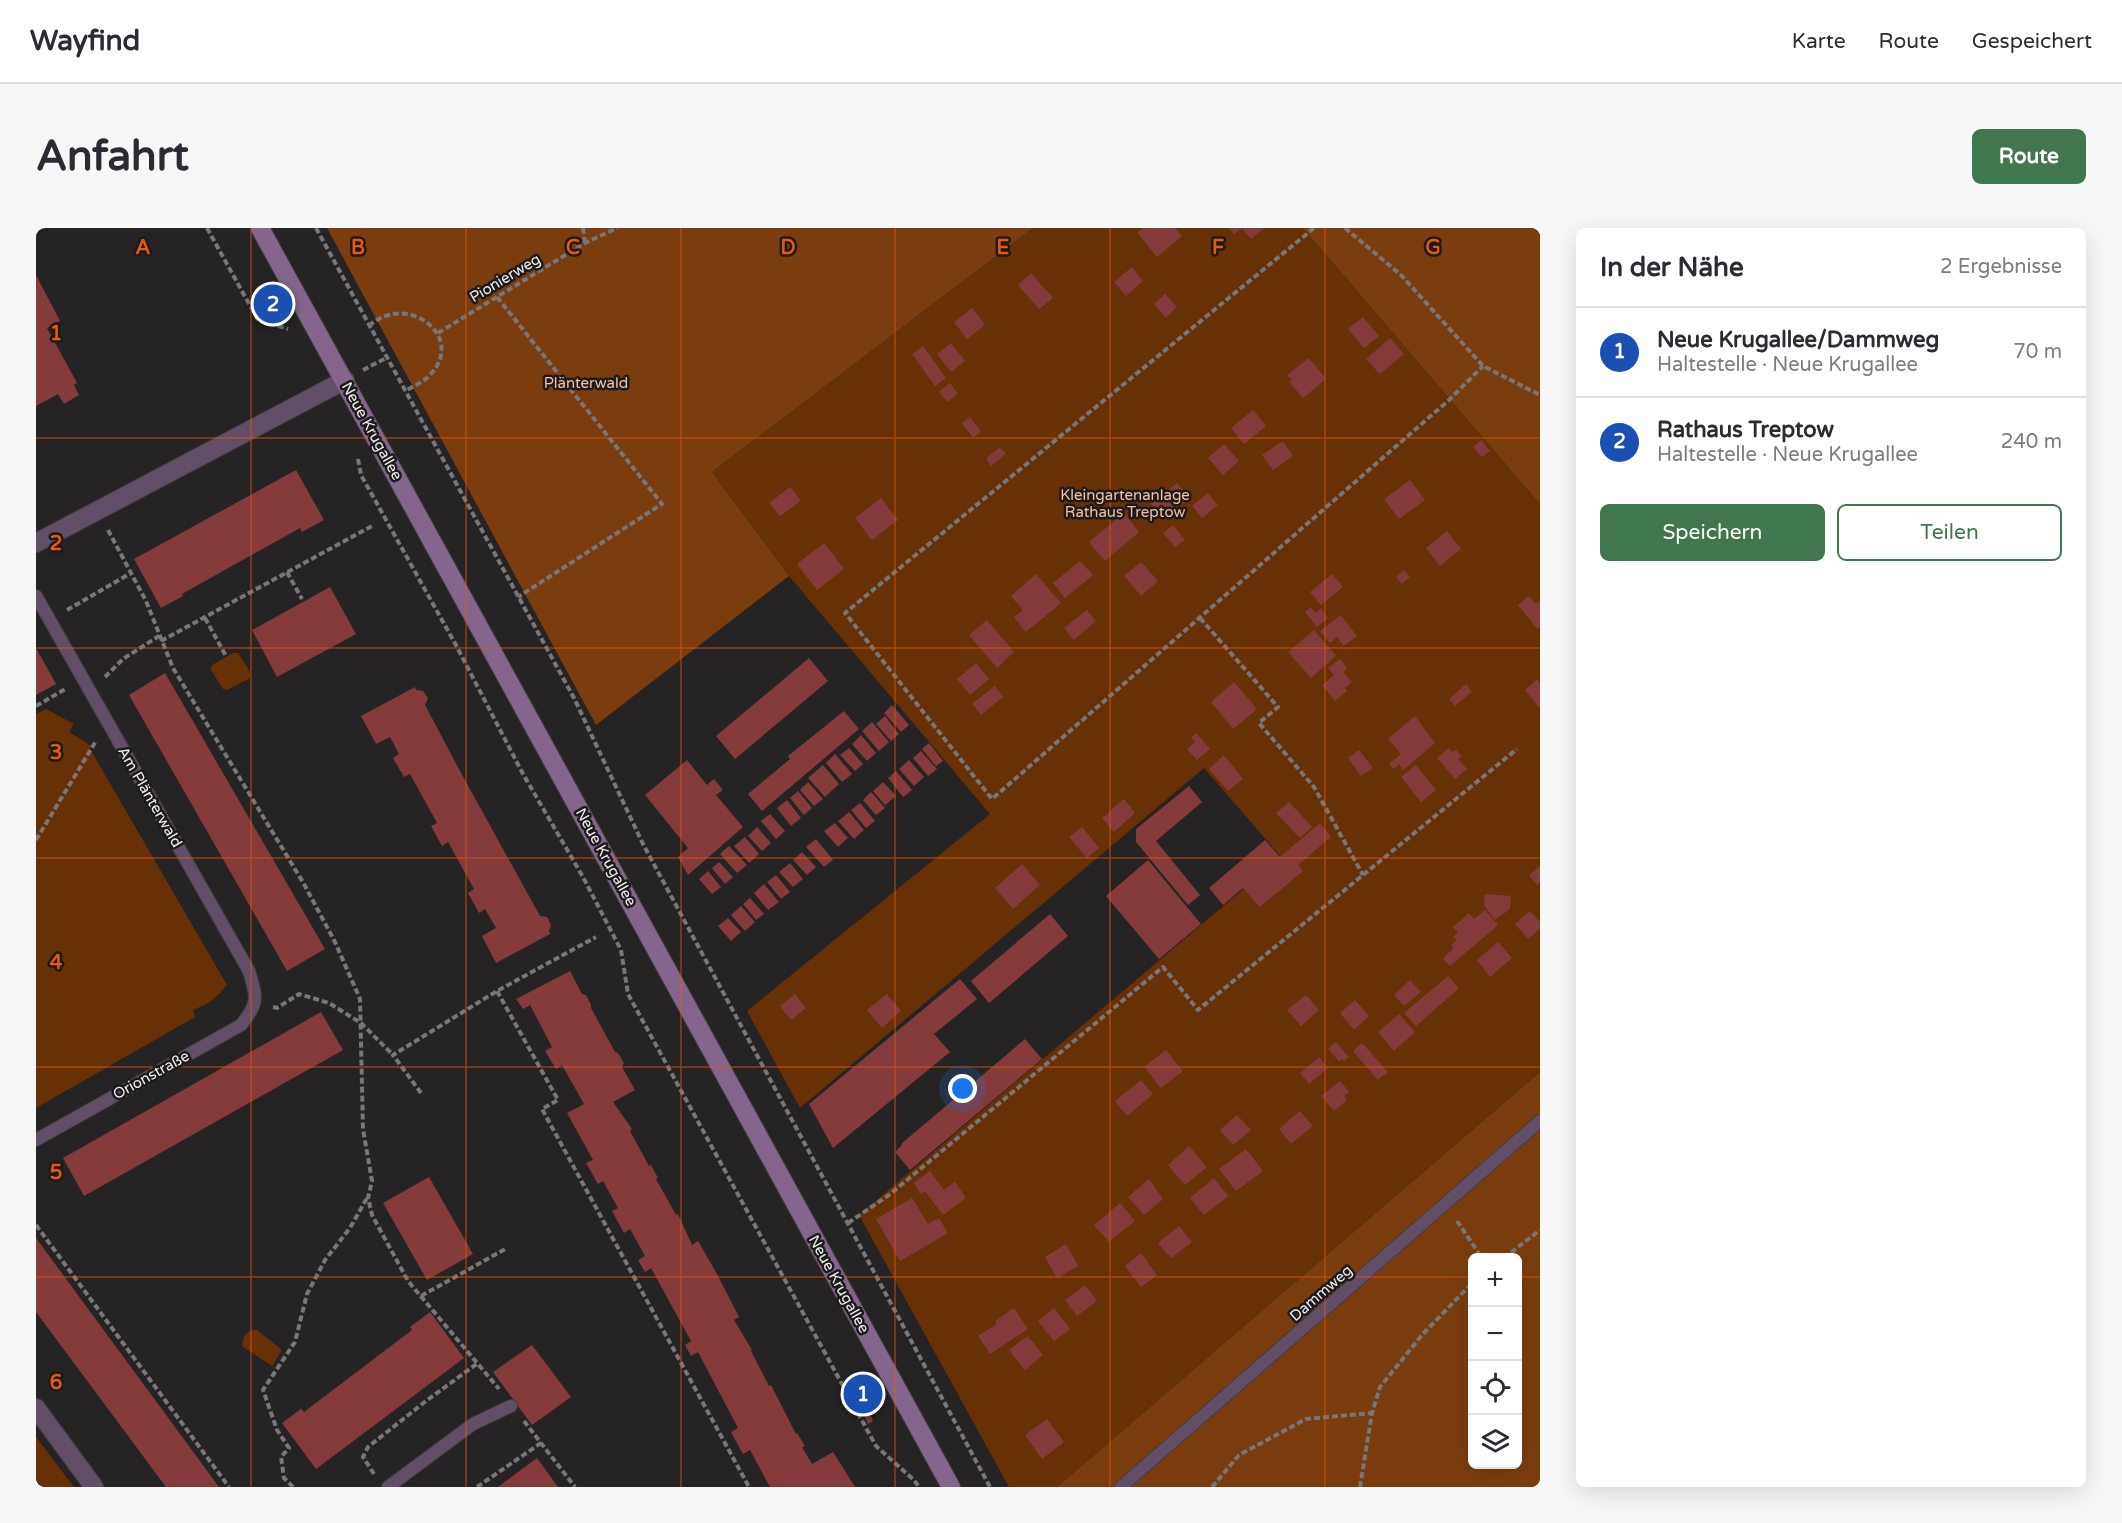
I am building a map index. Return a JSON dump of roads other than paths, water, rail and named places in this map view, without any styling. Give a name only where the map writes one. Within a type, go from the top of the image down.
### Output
[{"type":"street","name":"Neue Krugallee","points":[[260,228],[352,376],[951,1487]]},
{"type":"street","points":[[36,543],[352,376]]},
{"type":"street","points":[[36,1408],[94,1487]]},
{"type":"lane","name":"Am Plänterwald","points":[[36,596],[249,971],[255,1001]]},
{"type":"lane","name":"Orionstraße","points":[[36,1140],[241,1025],[252,1011],[255,1001]]},
{"type":"lane","name":"Dammweg","points":[[1121,1487],[1540,1121]]},
{"type":"lane","points":[[388,1487],[473,1425],[512,1406]]},
{"type":"place","name":"Rathaus Treptow","points":[[273,304]]},
{"type":"place","name":"Neue Krugallee/Dammweg","points":[[863,1394]]},
{"type":"park label","name":"Plänterwald","points":[[586,383]]},
{"type":"park label","name":"Kleingartenanlage Rathaus Treptow","points":[[1125,504]]}]
